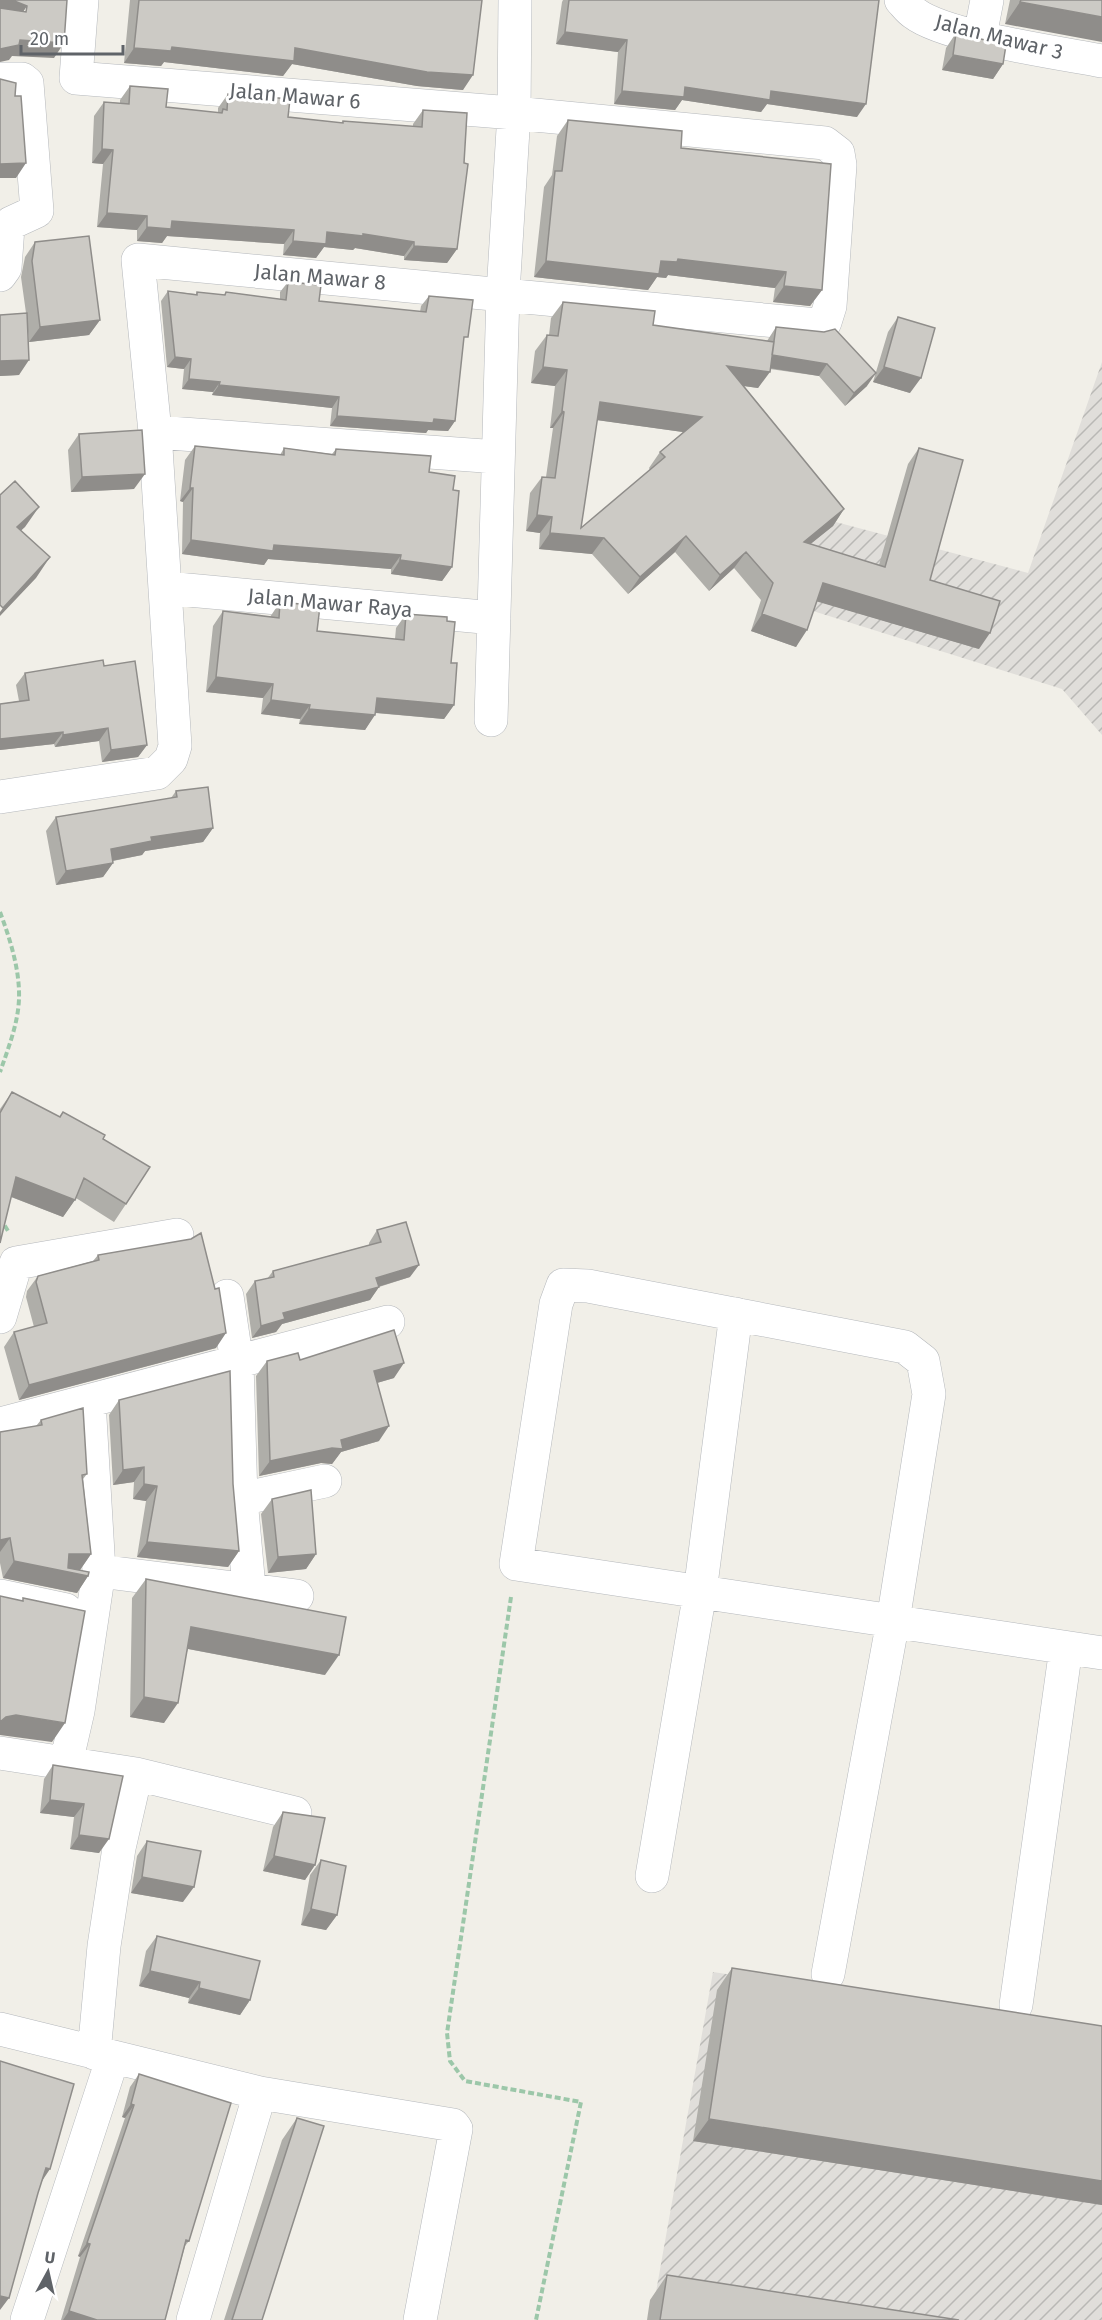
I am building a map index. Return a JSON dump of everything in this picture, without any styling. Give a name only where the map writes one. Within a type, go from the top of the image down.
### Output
[{"type":"street","name":"Jalan Mawar 6","points":[[82,0],[76,78],[514,113],[825,143],[838,153],[840,165],[830,306],[825,322],[817,325],[503,293]]},
{"type":"street","points":[[491,720],[503,293],[514,113],[515,0]]},
{"type":"street","name":"Jalan Mawar 3","points":[[901,0],[915,14],[980,36],[1102,61]]},
{"type":"street","points":[[980,36],[987,0]]},
{"type":"street","points":[[0,78],[22,79],[27,83],[37,211],[11,223],[8,227],[5,268],[0,275]]},
{"type":"street","name":"Jalan Mawar 8","points":[[155,432],[138,260],[503,293]]},
{"type":"street","points":[[0,797],[157,773],[171,759],[175,734],[155,432],[498,457]]},
{"type":"street","name":"Jalan Mawar Raya","points":[[166,588],[494,618]]},
{"type":"street","points":[[0,1317],[16,1263],[177,1235]]},
{"type":"street","points":[[828,1974],[893,1621],[928,1394],[923,1361],[904,1347],[588,1286],[563,1285],[556,1304],[516,1564],[893,1621],[1066,1648],[1102,1653]]},
{"type":"street","points":[[227,1296],[237,1363],[241,1498],[249,1588]]},
{"type":"street","points":[[652,1876],[700,1592],[736,1314]]},
{"type":"street","points":[[0,1424],[388,1322]]},
{"type":"street","points":[[66,1763],[78,1711],[99,1571],[89,1401]]},
{"type":"street","points":[[241,1498],[326,1481]]},
{"type":"street","points":[[99,1571],[249,1588],[297,1596]]},
{"type":"street","points":[[0,1596],[93,1616]]},
{"type":"street","points":[[1016,2005],[1066,1648]]},
{"type":"street","points":[[0,1754],[136,1774],[295,1813]]},
{"type":"street","points":[[27,2320],[104,2055],[104,1946],[117,1859],[136,1774]]},
{"type":"street","points":[[0,2029],[260,2093],[453,2125],[456,2129],[420,2320]]},
{"type":"street","points":[[193,2320],[260,2093]]},
{"type":"path","points":[[0,912],[12,945],[19,999],[12,1035],[0,1072]]},
{"type":"path","points":[[516,1564],[447,2033],[450,2061],[465,2081],[581,2102],[536,2320]]},
{"type":"shaded area","points":[[1102,362],[1102,735],[1062,689],[756,593],[832,521],[1028,573]]},
{"type":"shaded area","points":[[713,1972],[1102,2032],[1102,2320],[651,2320]]},
{"type":"building","points":[[12,0],[67,0],[64,43],[20,40],[19,45],[0,49],[0,8],[26,12],[27,6]]},
{"type":"building","points":[[139,0],[482,0],[473,75],[427,72],[295,48],[294,61],[172,47],[171,51],[134,48]]},
{"type":"building","points":[[569,0],[879,0],[866,104],[771,91],[770,100],[685,87],[684,97],[622,91],[627,40],[565,32]]},
{"type":"building","points":[[1021,0],[1102,0],[1102,17],[1020,2]]},
{"type":"building","points":[[956,33],[1006,45],[1003,64],[953,55]]},
{"type":"building","points":[[0,79],[16,83],[15,96],[21,96],[26,163],[0,164]]},
{"type":"building","points":[[130,86],[168,89],[166,107],[222,113],[223,109],[227,110],[228,94],[290,99],[288,117],[343,123],[343,121],[422,127],[423,110],[467,113],[464,163],[468,164],[457,249],[414,246],[414,242],[363,234],[363,236],[327,232],[326,244],[293,241],[294,230],[172,221],[171,229],[147,227],[147,216],[107,213],[113,150],[102,149],[104,102],[129,104]]},
{"type":"building","points":[[568,120],[682,131],[681,148],[831,164],[822,290],[784,286],[786,272],[678,259],[677,262],[661,261],[659,274],[546,261],[555,171],[562,171]]},
{"type":"building","points":[[89,236],[100,320],[40,327],[32,261],[35,242]]},
{"type":"building","points":[[288,282],[321,285],[319,301],[426,312],[429,296],[473,300],[468,337],[464,337],[455,421],[434,419],[433,423],[337,416],[339,397],[219,385],[220,382],[189,379],[191,359],[175,357],[168,291],[197,295],[197,292],[225,295],[226,292],[286,300]]},
{"type":"building","points":[[563,302],[655,311],[653,325],[774,342],[770,372],[727,366],[844,509],[804,542],[885,567],[919,448],[963,460],[930,580],[1000,601],[990,633],[823,583],[807,630],[762,614],[773,583],[746,552],[720,575],[686,536],[640,577],[604,538],[550,533],[552,517],[537,515],[542,477],[555,478],[567,370],[543,367],[547,335],[558,336]],"holes":[[[600,402],[702,417],[660,452],[665,457],[581,528]]]},
{"type":"building","points":[[27,313],[29,360],[0,361],[0,315]]},
{"type":"building","points":[[898,317],[935,328],[921,378],[884,367]]},
{"type":"building","points":[[776,327],[824,332],[835,329],[876,373],[854,393],[827,364],[772,355]]},
{"type":"building","points":[[142,430],[145,474],[82,477],[79,434]]},
{"type":"building","points":[[195,446],[284,455],[284,448],[335,455],[336,449],[431,456],[429,472],[455,476],[453,490],[459,491],[452,567],[400,560],[401,555],[274,545],[273,551],[191,540],[193,488],[190,488]]},
{"type":"building","points":[[15,481],[39,507],[17,527],[50,557],[3,608],[0,605],[0,495]]},
{"type":"building","points":[[280,602],[320,606],[317,631],[404,640],[406,614],[447,617],[447,621],[455,622],[451,663],[457,663],[454,705],[377,698],[375,715],[309,709],[310,705],[271,700],[273,684],[216,677],[223,611],[279,618]]},
{"type":"building","points":[[103,660],[104,666],[135,661],[147,745],[111,750],[108,728],[63,735],[63,732],[0,739],[0,704],[29,700],[25,673]]},
{"type":"building","points":[[208,787],[213,828],[151,837],[152,841],[111,849],[113,863],[66,871],[56,817],[177,797],[176,791]]},
{"type":"building","points":[[12,1092],[60,1117],[63,1112],[105,1135],[103,1139],[150,1167],[126,1204],[84,1178],[75,1200],[16,1177],[0,1243],[0,1113]]},
{"type":"building","points":[[406,1222],[419,1265],[376,1278],[379,1287],[283,1313],[285,1319],[261,1326],[255,1281],[274,1277],[273,1271],[381,1242],[377,1230]]},
{"type":"building","points":[[201,1233],[215,1289],[219,1288],[226,1333],[29,1385],[14,1332],[47,1323],[36,1282],[38,1276],[99,1260],[98,1255],[191,1239]]},
{"type":"building","points":[[394,1330],[404,1363],[374,1371],[389,1426],[341,1440],[343,1449],[332,1448],[270,1461],[267,1361],[298,1353],[300,1360]]},
{"type":"building","points":[[230,1371],[233,1484],[239,1551],[147,1542],[157,1486],[144,1484],[144,1467],[123,1470],[119,1400]]},
{"type":"building","points":[[83,1408],[87,1474],[82,1475],[91,1554],[69,1554],[68,1568],[89,1572],[88,1576],[14,1561],[10,1538],[0,1540],[0,1432],[42,1425],[41,1420]]},
{"type":"building","points":[[311,1490],[316,1554],[278,1557],[272,1499]]},
{"type":"building","points":[[146,1579],[346,1617],[339,1655],[191,1627],[178,1703],[144,1697]]},
{"type":"building","points":[[0,1596],[23,1601],[23,1598],[85,1611],[65,1723],[16,1715],[6,1717],[0,1722]]},
{"type":"building","points":[[53,1765],[123,1776],[109,1839],[79,1835],[84,1804],[50,1800]]},
{"type":"building","points":[[283,1812],[325,1818],[315,1865],[274,1856]]},
{"type":"building","points":[[147,1841],[201,1851],[194,1887],[142,1877]]},
{"type":"building","points":[[321,1860],[346,1866],[337,1915],[311,1909]]},
{"type":"building","points":[[157,1936],[260,1961],[250,2000],[199,1988],[200,1982],[150,1971]]},
{"type":"building","points":[[732,1968],[1102,2026],[1102,2181],[709,2119]]},
{"type":"building","points":[[0,2061],[74,2084],[50,2169],[46,2168],[38,2193],[9,2298],[0,2296]]},
{"type":"building","points":[[139,2074],[231,2103],[189,2241],[186,2240],[165,2320],[97,2320],[69,2311],[90,2244],[87,2243],[134,2105],[131,2104]]},
{"type":"building","points":[[297,2118],[324,2126],[262,2320],[232,2320]]},
{"type":"building","points":[[667,2275],[959,2320],[660,2320]]}]
